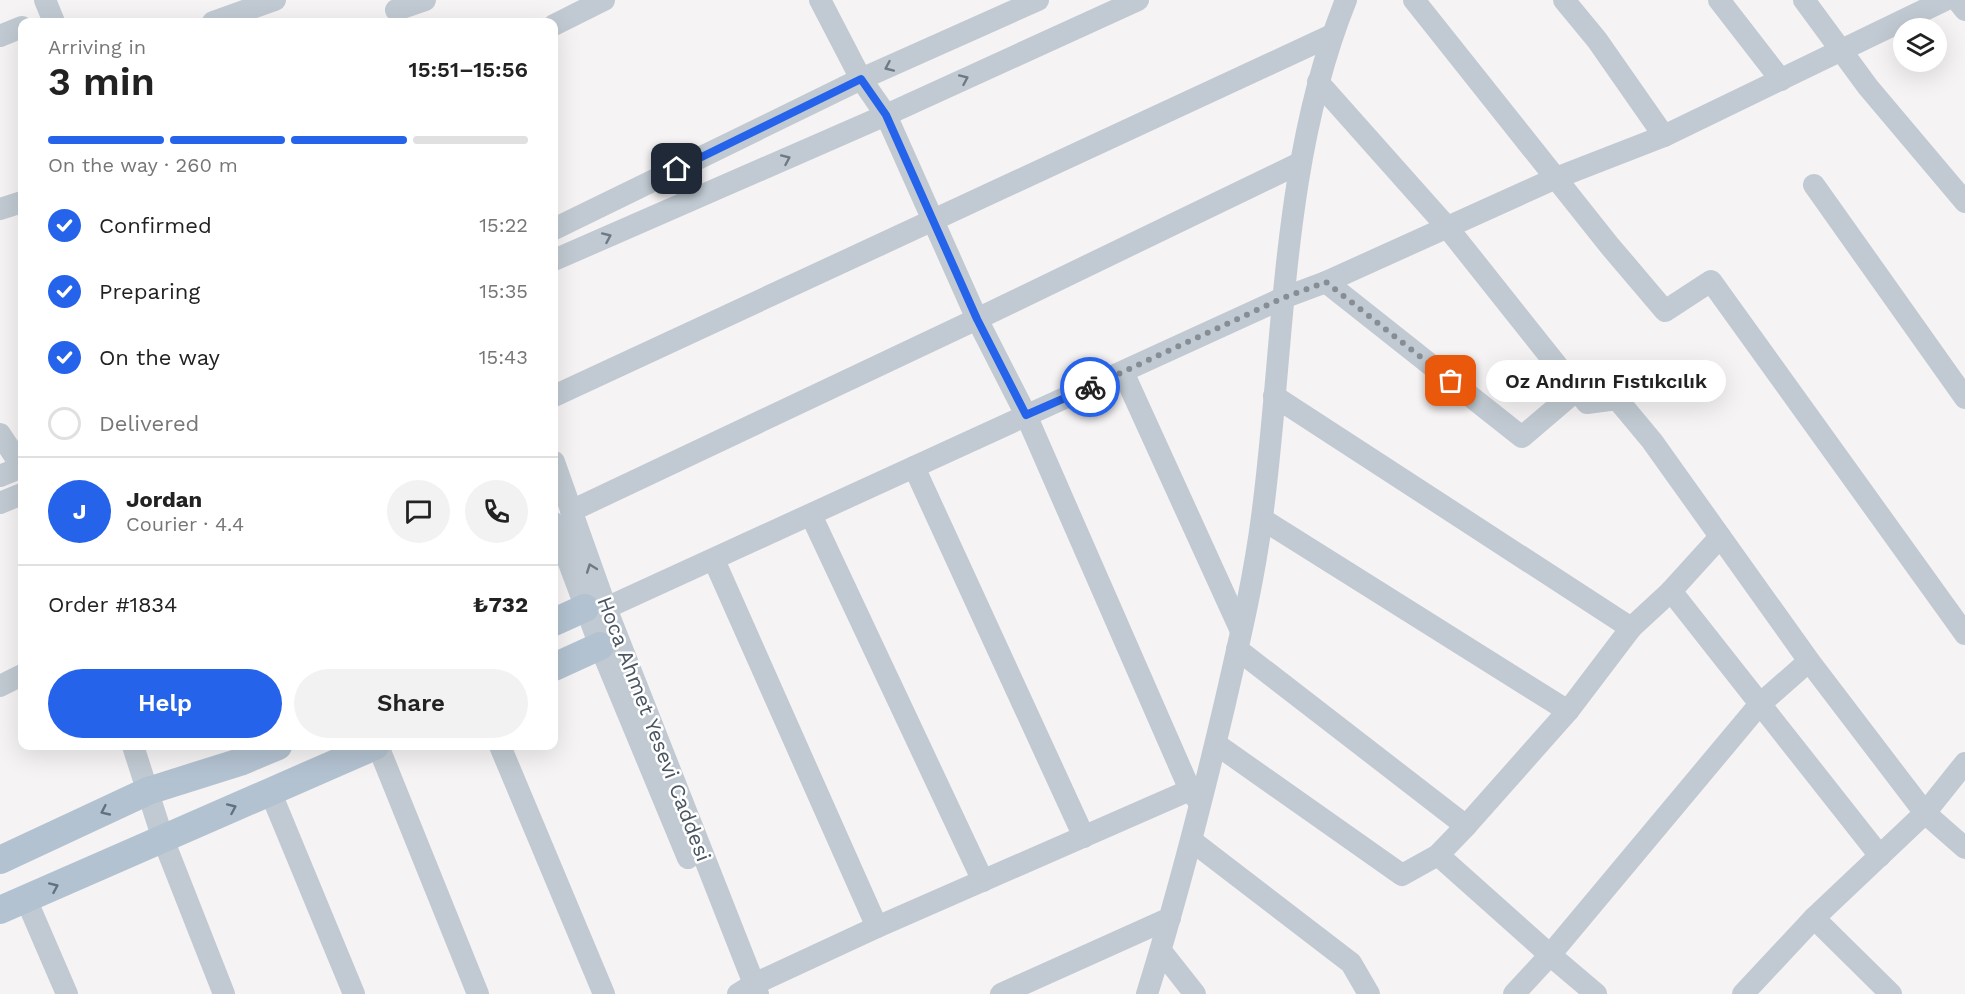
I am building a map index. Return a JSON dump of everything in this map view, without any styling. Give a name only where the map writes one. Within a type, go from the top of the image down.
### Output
[{"type":"main road","points":[[558,621],[595,608]]},
{"type":"main road","points":[[558,665],[600,646]]},
{"type":"main road","points":[[0,860],[148,791],[236,754],[257,750]]},
{"type":"main road","points":[[0,910],[367,750]]},
{"type":"street","points":[[224,18],[275,0]]},
{"type":"street","points":[[392,11],[425,0]]},
{"type":"street","points":[[558,23],[604,0]]},
{"type":"street","points":[[820,0],[861,79],[886,115],[977,319],[1026,415],[1196,798]]},
{"type":"street","points":[[558,227],[861,79],[1038,0]]},
{"type":"street","points":[[1147,994],[1192,841],[1196,798],[1216,744],[1239,640],[1262,519],[1283,298],[1300,163],[1318,82],[1332,34],[1346,0]]},
{"type":"street","points":[[1414,0],[1609,245],[1665,311],[1711,281],[1965,634]]},
{"type":"street","points":[[1564,0],[1597,40],[1664,136]]},
{"type":"street","points":[[1719,0],[1781,80]]},
{"type":"street","points":[[1804,0],[1868,87],[1965,202]]},
{"type":"street","points":[[595,608],[714,560],[1283,298],[1326,282],[1556,178],[1664,136],[1945,0]]},
{"type":"street","points":[[1957,0],[1965,10]]},
{"type":"street","points":[[558,258],[886,115],[1128,2]]},
{"type":"street","points":[[0,36],[18,29]]},
{"type":"street","points":[[558,394],[1332,34]]},
{"type":"street","points":[[1318,82],[1447,227],[1587,403],[1617,399],[1652,441],[1809,661],[1925,813],[1965,848]]},
{"type":"street","points":[[562,517],[1300,163]]},
{"type":"street","points":[[1814,185],[1965,398]]},
{"type":"street","points":[[0,209],[18,203]]},
{"type":"street","points":[[1326,282],[1522,437],[1577,390]]},
{"type":"street","points":[[1123,372],[1239,640],[1466,826]]},
{"type":"street","points":[[1274,396],[1631,628]]},
{"type":"street","points":[[0,434],[18,461]]},
{"type":"street","points":[[914,467],[1084,837]]},
{"type":"street","points":[[0,476],[18,469]]},
{"type":"street","name":"Hoca Ahmet Yesevi Caddesi","points":[[558,490],[562,517],[595,608],[748,991]]},
{"type":"street","points":[[0,503],[18,496]]},
{"type":"street","points":[[812,515],[983,881]]},
{"type":"street","points":[[1262,519],[1568,711]]},
{"type":"street","points":[[1216,744],[1402,875],[1438,855],[1466,826],[1568,711],[1631,628],[1671,591],[1720,537]]},
{"type":"street","points":[[714,560],[877,927]]},
{"type":"street","points":[[1671,591],[1880,856]]},
{"type":"street","name":"Hoca Ahmet Yesevi Caddesi","points":[[595,608],[600,646],[748,991]]},
{"type":"street","points":[[1514,994],[1550,955],[1759,705],[1809,661]]},
{"type":"street","points":[[0,686],[18,677]]},
{"type":"street","points":[[134,750],[163,839],[224,994]]},
{"type":"street","points":[[378,750],[478,994]]},
{"type":"street","points":[[502,750],[604,994]]},
{"type":"street","points":[[1743,994],[1814,918],[1925,813],[1965,763]]},
{"type":"street","points":[[270,791],[354,994]]},
{"type":"street","points":[[748,991],[877,927],[1084,837],[1196,798]]},
{"type":"street","points":[[1192,841],[1352,963],[1370,994]]},
{"type":"street","points":[[1438,855],[1596,994]]},
{"type":"street","points":[[26,899],[67,994]]},
{"type":"street","points":[[1001,994],[1170,918]]},
{"type":"street","points":[[1814,918],[1891,994]]},
{"type":"street","points":[[1161,951],[1195,994]]},
{"type":"way so far","points":[[1090,387],[1283,298],[1326,282],[1451,381]]},
{"type":"place","name":"Oz Andırın Fıstıkcılık","points":[[1451,381]]},
{"type":"route","points":[[677,169],[861,79],[886,115],[977,319],[1026,415],[1090,387]]}]
